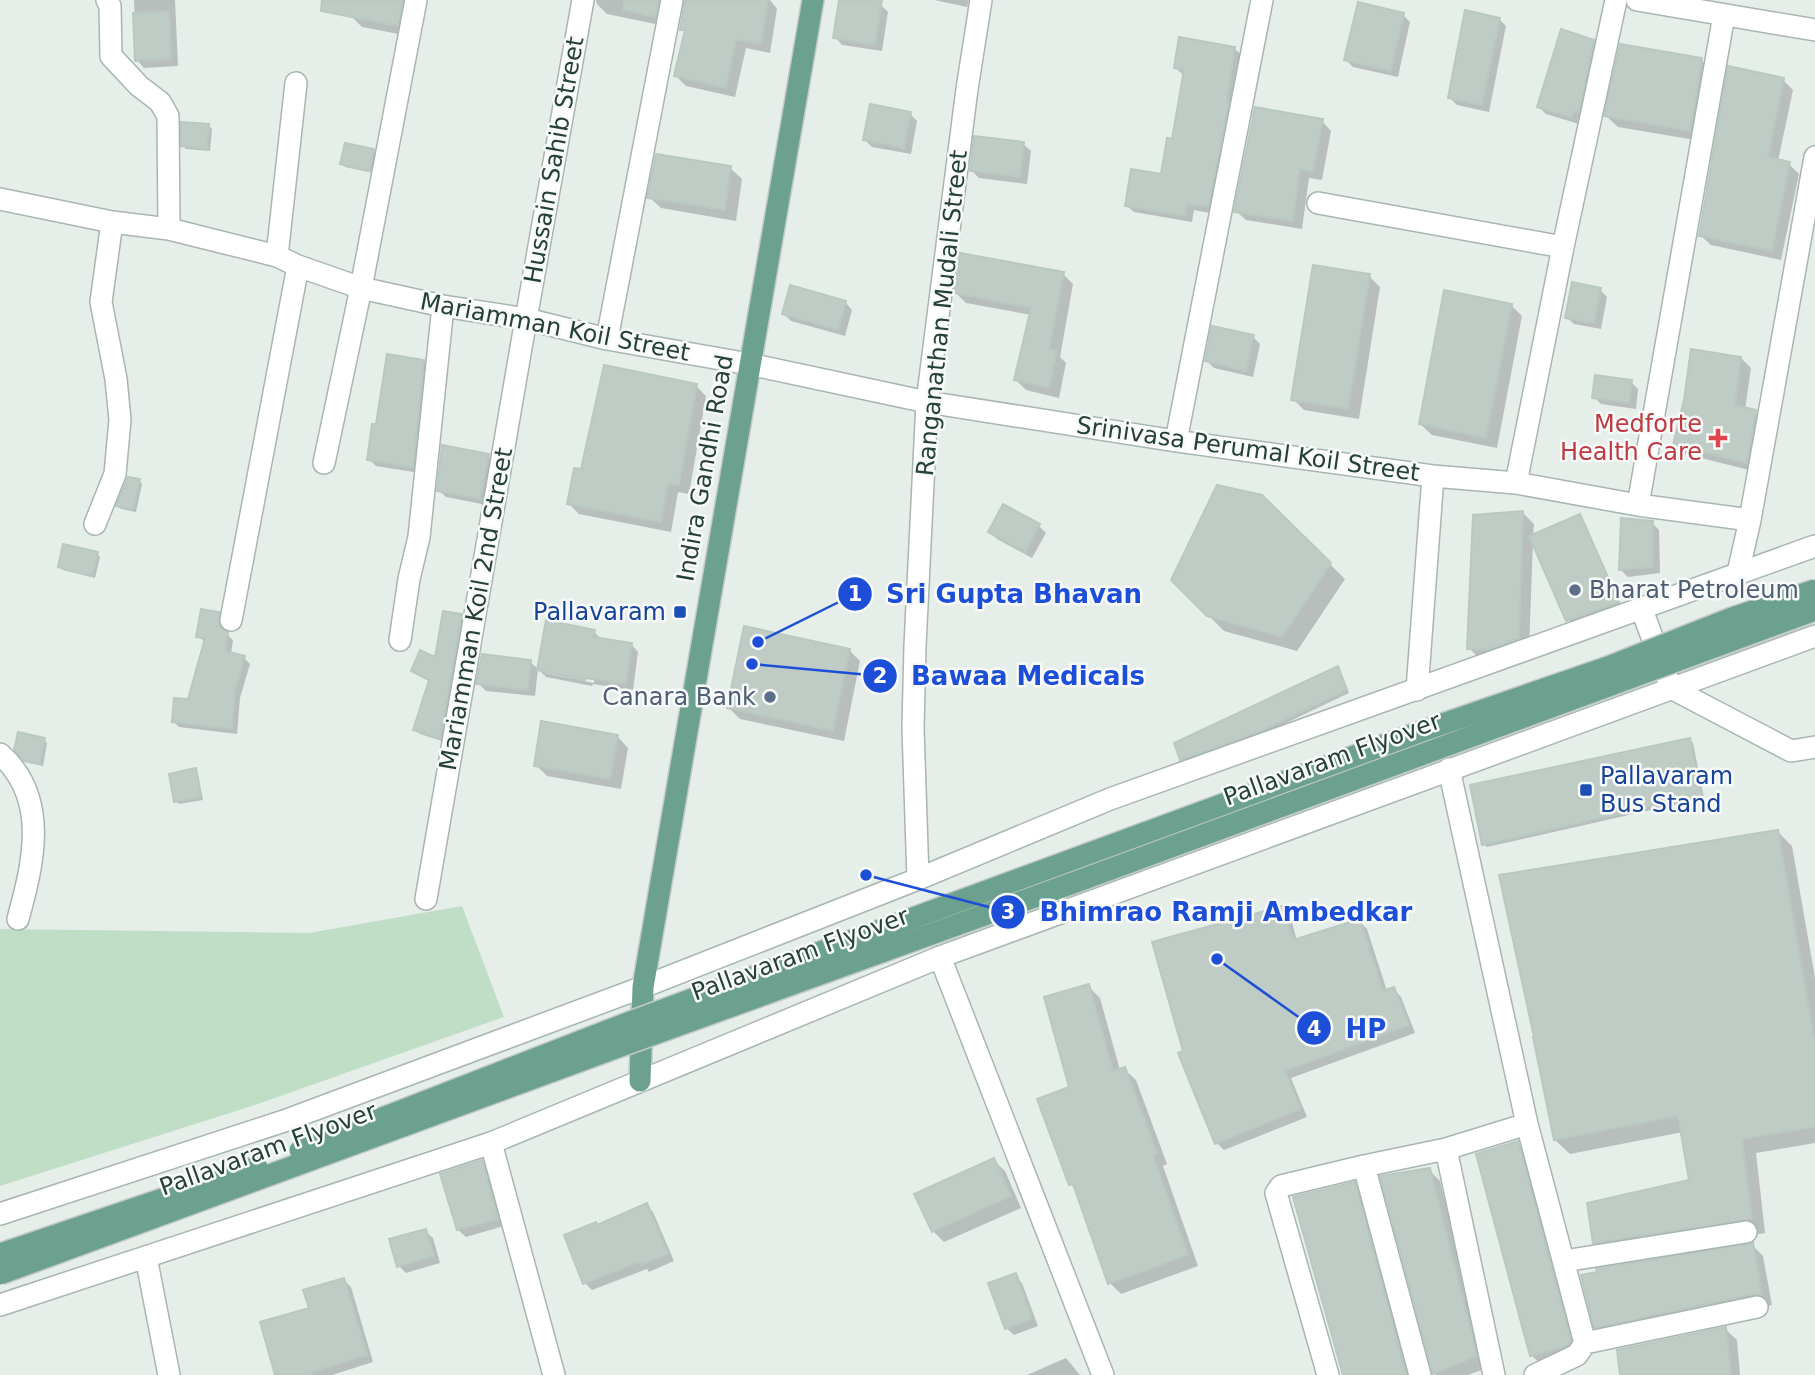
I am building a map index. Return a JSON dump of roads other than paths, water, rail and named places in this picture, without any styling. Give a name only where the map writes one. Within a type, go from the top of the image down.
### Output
[{"type":"main road","name":"Indira Gandhi Road","points":[[640,1081],[643,988],[813,0]]},
{"type":"main road","name":"Pallavaram Flyover","points":[[0,1254],[260,1166],[643,1017],[1425,730],[1608,667],[1732,618],[1815,590]]},
{"type":"main road","name":"Pallavaram Flyover","points":[[0,1274],[1815,610]]},
{"type":"street","points":[[107,0],[110,6],[111,56],[139,86],[160,102],[168,116],[169,229]]},
{"type":"street","points":[[324,463],[361,288],[416,0]]},
{"type":"street","name":"Hussain Sahib Street","points":[[526,319],[583,0]]},
{"type":"street","points":[[607,339],[672,0]]},
{"type":"street","name":"Ranganathan Mudali Street","points":[[918,879],[915,646],[927,402],[981,0]]},
{"type":"street","points":[[1176,441],[1262,0]]},
{"type":"street","points":[[1516,484],[1616,0]]},
{"type":"street","points":[[1637,0],[1815,30]]},
{"type":"street","points":[[1638,505],[1724,15]]},
{"type":"street","points":[[277,256],[296,83]]},
{"type":"street","points":[[1738,573],[1750,520],[1815,157]]},
{"type":"street","name":"Mariamman Koil Street","points":[[0,199],[112,222],[169,229],[277,256],[361,288],[443,306],[526,319],[607,339],[750,364]]},
{"type":"street","points":[[1318,203],[1563,247]]},
{"type":"street","points":[[95,524],[115,474],[120,420],[116,379],[101,302],[112,222]]},
{"type":"street","points":[[231,620],[298,266]]},
{"type":"street","points":[[400,640],[409,579],[419,537],[443,306]]},
{"type":"street","name":"Mariamman Koil 2nd Street","points":[[426,899],[526,319]]},
{"type":"street","name":"Srinivasa Perumal Koil Street","points":[[750,364],[927,402],[1176,441],[1433,476],[1516,484],[1638,505],[1750,520]]},
{"type":"street","points":[[1417,690],[1433,476]]},
{"type":"street","points":[[0,1214],[284,1121],[643,988],[918,879],[1110,799],[1815,546]]},
{"type":"street","points":[[1642,610],[1671,688],[1791,751],[1815,747]]},
{"type":"street","points":[[0,1305],[491,1143],[940,957],[1815,636]]},
{"type":"street","points":[[0,754],[20,779],[33,810],[33,847],[18,919]]},
{"type":"street","points":[[1449,769],[1527,1124],[1585,1343]]},
{"type":"street","points":[[940,957],[1103,1375]]},
{"type":"street","points":[[1328,1375],[1276,1192],[1281,1186],[1446,1149],[1527,1124]]},
{"type":"street","points":[[491,1143],[554,1375]]},
{"type":"street","points":[[1446,1149],[1494,1375]]},
{"type":"street","points":[[1364,1167],[1420,1375]]},
{"type":"street","points":[[1564,1261],[1746,1232]]},
{"type":"street","points":[[146,1257],[169,1375]]},
{"type":"street","points":[[1535,1375],[1577,1355],[1585,1343],[1757,1307]]},
{"type":"place","name":"Medforte Health Care","points":[[1718,438]]},
{"type":"place","name":"Bharat Petroleum","points":[[1575,590]]},
{"type":"place","name":"Pallavaram","points":[[680,612]]},
{"type":"place","name":"Sri Gupta Bhavan","points":[[758,642]]},
{"type":"place","name":"Bawaa Medicals","points":[[752,664]]},
{"type":"place","name":"Canara Bank","points":[[770,697]]},
{"type":"place","name":"Pallavaram Bus Stand","points":[[1586,790]]},
{"type":"place","name":"Bhimrao Ramji Ambedkar","points":[[866,875]]},
{"type":"place","name":"HP","points":[[1217,959]]}]
